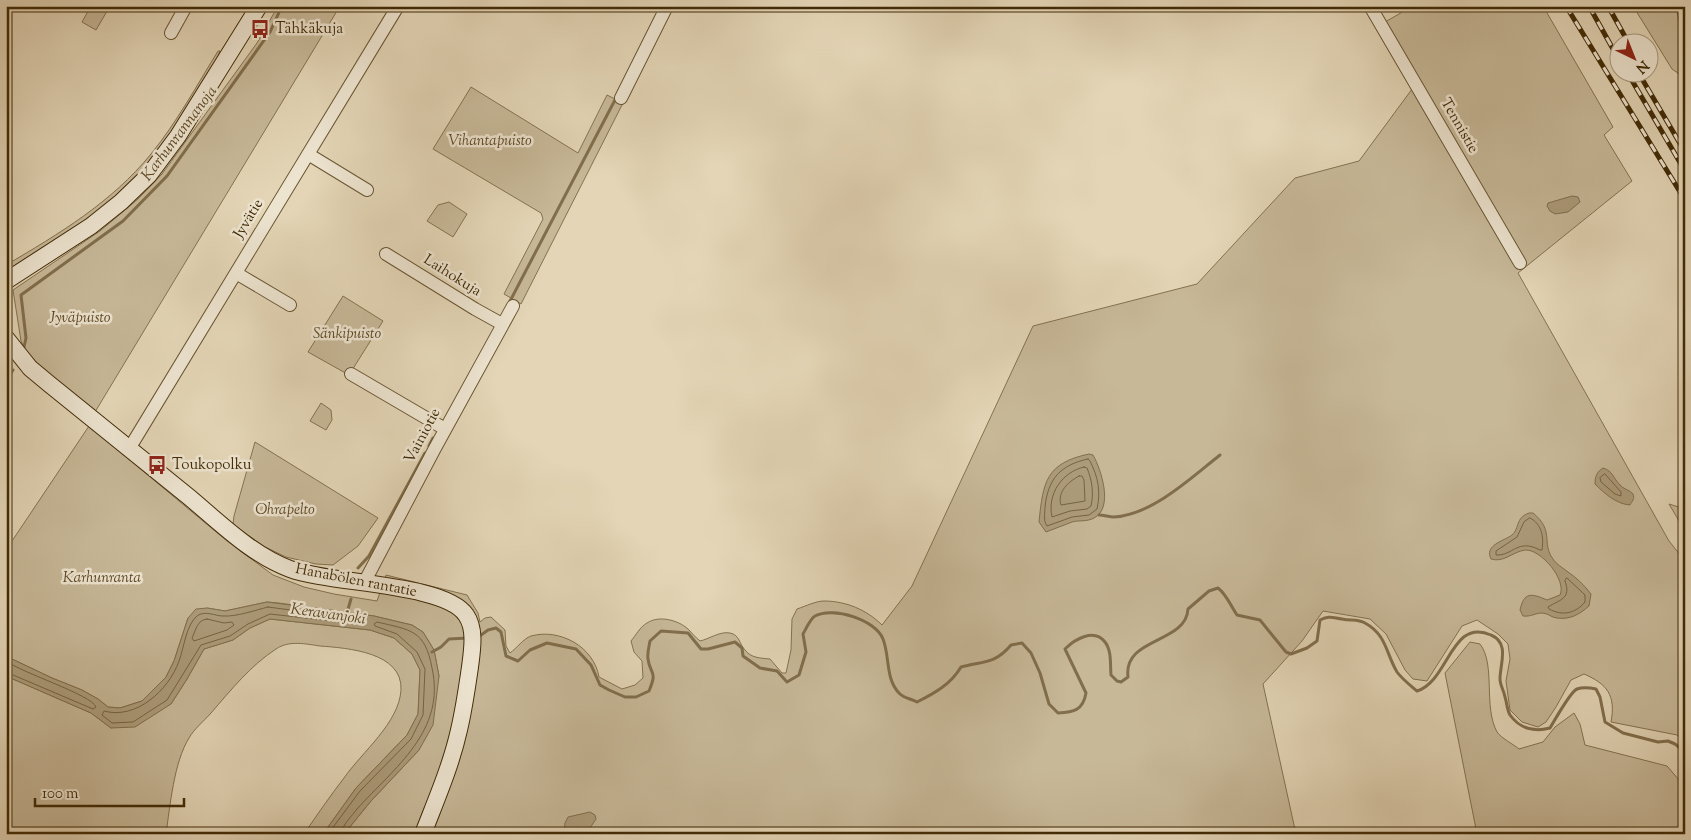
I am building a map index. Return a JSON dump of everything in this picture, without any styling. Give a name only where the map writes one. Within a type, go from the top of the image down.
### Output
[{"type":"street","points":[[171,32],[186,6]]},
{"type":"street","points":[[6,281],[91,226],[149,174],[178,136],[259,6]]},
{"type":"street","name":"Jyvätie","points":[[129,450],[398,6]]},
{"type":"street","points":[[621,98],[667,6]]},
{"type":"street","name":"Tennistie","points":[[1370,6],[1520,263]]},
{"type":"street","points":[[308,154],[367,190]]},
{"type":"street","name":"Laihokuja","points":[[386,254],[475,310],[502,324]]},
{"type":"street","points":[[236,273],[290,305]]},
{"type":"street","name":"Vainiotie","points":[[364,583],[445,429],[513,306]]},
{"type":"street","name":"Hanabölen rantatie","points":[[6,338],[30,368],[231,532],[272,562],[292,570],[324,578],[425,594],[444,599],[462,610],[467,616],[472,630],[472,651],[465,701],[459,732],[423,834]]},
{"type":"street","points":[[351,374],[445,429]]},
{"type":"green space","points":[[91,6],[110,6],[96,30],[82,22]]},
{"type":"green space","name":"Jyväpuisto","points":[[278,6],[340,6],[95,412],[50,377],[26,351],[21,341],[13,290],[100,231],[138,199],[162,174],[257,43]]},
{"type":"green space","name":"Karhunranta","points":[[1413,6],[1543,6],[1613,127],[1604,135],[1632,181],[1518,273],[1669,541],[1685,561],[1685,741],[1677,735],[1611,722],[1612,705],[1608,692],[1599,682],[1584,674],[1571,680],[1546,722],[1538,727],[1522,722],[1510,710],[1506,681],[1510,659],[1508,644],[1498,634],[1477,620],[1462,626],[1427,681],[1413,679],[1405,670],[1386,634],[1370,619],[1323,611],[1302,641],[1263,684],[1296,834],[344,834],[371,801],[419,750],[439,676],[434,650],[423,632],[412,625],[374,616],[267,602],[225,611],[207,608],[188,618],[174,661],[166,677],[142,701],[120,708],[108,707],[82,690],[52,678],[12,659],[6,654],[6,550],[89,426],[227,541],[273,575],[304,587],[377,601],[386,575],[467,595],[478,613],[480,622],[485,618],[491,617],[505,630],[506,646],[510,653],[531,636],[542,634],[564,638],[574,642],[583,649],[596,666],[599,677],[622,689],[635,685],[643,678],[642,661],[634,652],[631,641],[640,629],[657,619],[679,623],[700,641],[722,633],[733,634],[738,638],[747,653],[756,657],[770,659],[782,673],[786,673],[791,650],[792,619],[797,609],[821,601],[832,601],[856,607],[882,625],[912,586],[1033,326],[1197,284],[1295,178],[1359,161],[1418,81],[1385,22]]},
{"type":"green space","points":[[1633,6],[1675,6],[1685,40],[1685,78],[1672,69],[1658,46],[1658,32],[1649,32]]},
{"type":"green space","points":[[218,51],[220,51],[215,64],[180,124],[138,179],[113,202],[6,271],[6,265],[84,216],[136,171],[169,129]]},
{"type":"green space","name":"Vihantapuisto","points":[[471,87],[578,153],[607,95],[623,103],[521,304],[504,294],[543,219],[541,213],[433,149]]},
{"type":"green space","points":[[449,202],[467,214],[453,237],[427,221],[438,205]]},
{"type":"green space","name":"Sänkipuisto","points":[[343,296],[383,321],[349,375],[308,352]]},
{"type":"green space","points":[[321,403],[331,410],[332,420],[326,430],[310,421]]},
{"type":"green space","name":"Ohrapelto","points":[[255,442],[378,518],[358,546],[333,565],[316,564],[286,557],[263,546],[233,524]]},
{"type":"green space","points":[[1669,504],[1685,509],[1685,531]]},
{"type":"green space","points":[[270,619],[370,630],[394,638],[412,654],[420,670],[418,714],[407,735],[356,788],[323,834],[304,834],[339,785],[387,725],[399,702],[401,690],[399,677],[393,667],[371,654],[344,648],[298,643],[281,646],[258,663],[241,679],[191,735],[184,748],[176,772],[166,834],[6,834],[6,676],[91,713],[111,728],[171,704],[204,649],[233,640],[250,628]]},
{"type":"green space","points":[[1470,642],[1480,644],[1485,653],[1489,674],[1493,722],[1501,736],[1519,749],[1543,742],[1555,727],[1574,713],[1580,724],[1585,745],[1667,766],[1685,787],[1685,834],[1477,834],[1445,673]]},
{"type":"water","points":[[1572,196],[1578,197],[1580,202],[1568,212],[1555,214],[1547,206],[1548,203]]},
{"type":"water","points":[[1089,454],[1093,455],[1096,461],[1104,488],[1105,497],[1100,513],[1094,518],[1072,522],[1046,532],[1039,522],[1042,496],[1049,476],[1064,463]]},
{"type":"water","points":[[1603,468],[1611,473],[1621,486],[1633,494],[1630,505],[1615,500],[1595,484],[1599,471]]},
{"type":"water","points":[[1529,513],[1533,513],[1540,519],[1544,526],[1548,548],[1554,561],[1577,579],[1591,594],[1589,606],[1575,616],[1557,618],[1542,613],[1523,616],[1520,610],[1526,597],[1532,595],[1547,600],[1560,595],[1560,582],[1556,574],[1551,566],[1538,554],[1525,550],[1500,560],[1491,559],[1490,550],[1492,547],[1512,535],[1520,520]]},
{"type":"water","name":"Keravanjoki","points":[[267,602],[374,616],[412,625],[423,632],[434,650],[439,676],[433,725],[419,750],[371,801],[344,834],[323,834],[356,788],[407,735],[418,714],[420,670],[412,654],[394,638],[370,630],[270,619],[250,628],[233,640],[204,649],[171,704],[135,727],[111,728],[91,713],[6,676],[6,654],[12,659],[52,678],[82,690],[108,707],[120,708],[142,701],[166,677],[174,661],[188,618],[196,609],[207,608],[225,611]]},
{"type":"water","points":[[590,812],[595,815],[596,819],[586,834],[564,834],[565,823],[568,817]]},
{"type":"waterway","name":"Karhunrannanoja","points":[[24,347],[26,338],[21,295],[123,221],[167,176],[270,32],[281,8]]},
{"type":"waterway","points":[[509,303],[616,98]]},
{"type":"waterway","name":"Karhunrannanoja","points":[[6,381],[13,370]]},
{"type":"waterway","points":[[429,446],[433,438]]},
{"type":"waterway","points":[[358,568],[369,556],[425,453]]},
{"type":"waterway","points":[[1099,515],[1114,517],[1143,510],[1170,494],[1220,455]]},
{"type":"waterway","points":[[477,638],[488,630],[496,628],[501,632],[506,656],[518,661],[530,650],[547,643],[576,649],[591,665],[600,685],[625,697],[636,697],[649,691],[652,684],[653,673],[649,664],[648,650],[650,641],[661,631],[688,633],[701,649],[735,642],[742,648],[743,656],[760,668],[777,671],[787,682],[799,675],[806,652],[803,634],[811,619],[823,613],[843,614],[863,621],[879,632],[885,646],[892,682],[904,697],[917,702],[942,688],[961,667],[994,659],[1011,645],[1022,643],[1031,653],[1040,673],[1049,704],[1058,713],[1068,712],[1080,707],[1086,693],[1065,649],[1069,645],[1085,636],[1090,635],[1101,638],[1109,650],[1111,675],[1121,682],[1128,677],[1129,664],[1135,654],[1177,629],[1185,620],[1188,609],[1209,591],[1218,588],[1237,615],[1260,620],[1286,652],[1291,654],[1307,648],[1317,641],[1320,620],[1323,618],[1331,617],[1365,623],[1378,633],[1382,639],[1397,672],[1417,691],[1428,685],[1458,642],[1467,635],[1478,632],[1491,635],[1497,639],[1502,648],[1501,684],[1509,713],[1518,724],[1539,730],[1550,728],[1574,691],[1582,688],[1596,689],[1600,697],[1605,722],[1623,733],[1658,742],[1668,741],[1685,752]]},
{"type":"waterway","name":"Keravanjoki","points":[[346,616],[351,599]]},
{"type":"waterway","points":[[432,652],[449,639],[468,638]]},
{"type":"railway","points":[[1566,6],[1685,200]]},
{"type":"railway","points":[[1589,6],[1608,40]]},
{"type":"railway","points":[[1608,6],[1622,32]]},
{"type":"railway","points":[[1633,82],[1685,171]]},
{"type":"railway","points":[[1644,82],[1685,152]]},
{"type":"place","name":"Tähkäkuja","points":[[260,29]]},
{"type":"place","name":"Toukopolku","points":[[157,465]]}]
